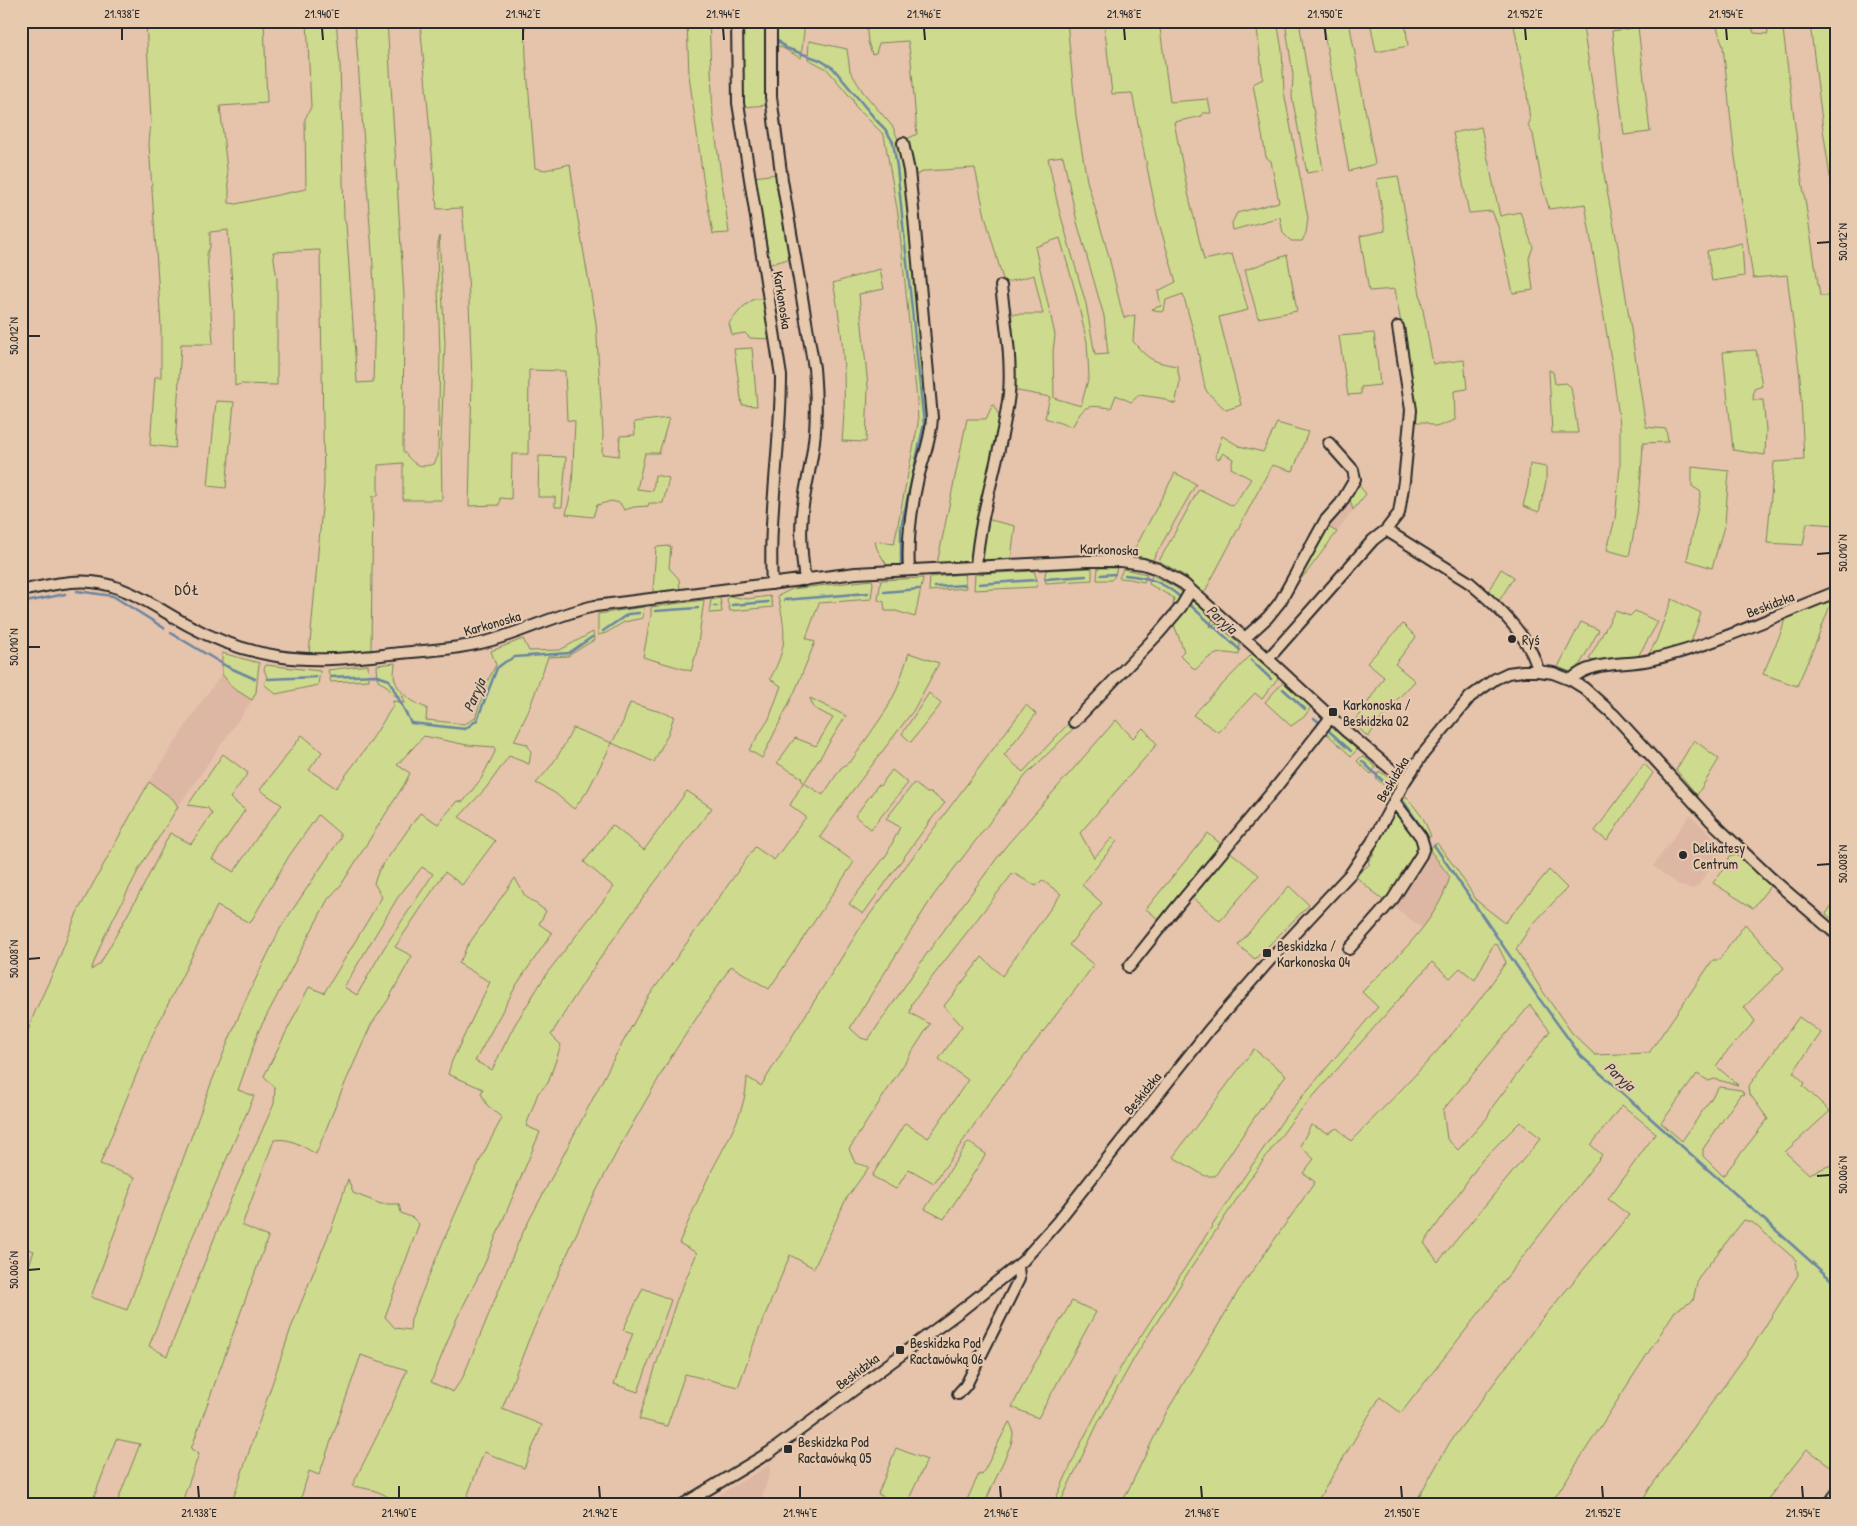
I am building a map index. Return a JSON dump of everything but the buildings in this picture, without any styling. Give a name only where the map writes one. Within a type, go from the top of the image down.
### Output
[{"type":"street","name":"Karkonoska","points":[[736,21],[738,103],[780,376],[781,401],[773,521],[772,584]]},
{"type":"street","name":"Karkonoska","points":[[771,21],[770,97],[814,368],[816,397],[814,440],[803,500],[802,559],[805,580]]},
{"type":"street","points":[[903,143],[909,171],[915,227],[932,418],[930,440],[919,476],[911,514],[907,545],[908,570]]},
{"type":"street","points":[[976,567],[988,489],[1001,438],[1009,393],[1007,346],[1001,286]]},
{"type":"street","points":[[1268,659],[1373,540],[1386,530],[1399,514],[1411,410],[1398,327]]},
{"type":"street","points":[[1245,638],[1268,617],[1280,602],[1325,521],[1341,503],[1355,479],[1353,470],[1330,443]]},
{"type":"street","points":[[1386,530],[1470,583],[1482,593],[1521,636],[1532,652],[1538,671]]},
{"type":"street","name":"Karkonoska","points":[[21,591],[72,583],[92,582],[111,586],[135,596],[217,640],[260,654],[303,659],[350,658],[437,649],[488,641],[564,613],[595,606],[856,573],[1087,561],[1125,562],[1158,569],[1172,576],[1191,590],[1331,717],[1405,781]]},
{"type":"street","points":[[1074,722],[1159,633],[1182,607],[1191,590]]},
{"type":"street","name":"Beskidzka","points":[[1571,680],[1584,670],[1648,660],[1693,648],[1777,617],[1836,592]]},
{"type":"street","name":"Beskidzka","points":[[682,1505],[770,1452],[1018,1266],[1058,1221],[1215,1023],[1270,960],[1352,873],[1372,842],[1405,781],[1449,721],[1474,692],[1495,678],[1523,671],[1538,671],[1571,680],[1584,688],[1605,706],[1710,821],[1771,878],[1836,934]]},
{"type":"street","points":[[1130,967],[1331,717]]},
{"type":"street","points":[[1349,949],[1393,899],[1421,855],[1424,846],[1421,837],[1394,801]]},
{"type":"street","points":[[958,1394],[966,1385],[1019,1279],[1018,1266]]},
{"type":"street","points":[[1828,1505],[1836,1494]]},
{"type":"shaded area","points":[[1349,496],[1353,510],[1337,532],[1326,526]]},
{"type":"shaded area","points":[[222,674],[233,688],[252,700],[178,807],[173,798],[149,782]]},
{"type":"shaded area","points":[[1690,815],[1725,848],[1698,886],[1692,889],[1679,885],[1653,866]]},
{"type":"shaded area","points":[[1429,849],[1450,877],[1446,891],[1423,929],[1393,906]]},
{"type":"shaded area","points":[[770,1465],[770,1472],[759,1505],[707,1505],[709,1501]]},
{"type":"green space","points":[[146,21],[264,21],[267,103],[220,106],[229,203],[236,204],[306,189],[305,119],[311,107],[307,21],[336,21],[340,64],[344,219],[346,224],[357,383],[373,382],[375,310],[355,21],[387,21],[404,296],[403,451],[413,462],[423,466],[434,464],[438,456],[440,354],[437,253],[439,236],[445,343],[441,441],[442,500],[403,500],[403,463],[378,465],[378,496],[373,496],[371,650],[309,655],[324,485],[320,250],[273,252],[277,279],[277,385],[241,384],[235,386],[234,311],[228,230],[210,232],[210,247],[207,253],[213,344],[181,344],[175,448],[150,445],[155,377],[161,377],[161,326],[149,144],[151,121]]},
{"type":"green space","points":[[420,21],[525,21],[526,58],[535,168],[545,170],[570,164],[596,323],[603,434],[602,454],[619,456],[620,436],[635,435],[634,422],[669,418],[659,453],[645,453],[637,489],[653,491],[655,475],[669,478],[663,503],[649,503],[648,506],[624,510],[620,503],[611,501],[597,505],[593,517],[566,514],[572,488],[575,421],[567,420],[565,371],[529,370],[528,454],[512,454],[511,499],[500,498],[499,505],[469,506],[472,379],[468,275],[462,208],[437,209]]},
{"type":"green space","points":[[687,21],[709,21],[713,117],[729,233],[713,234],[703,178],[689,75]]},
{"type":"green space","points":[[740,21],[768,21],[768,105],[742,107]]},
{"type":"green space","points":[[774,21],[802,21],[804,31],[801,58],[773,41]]},
{"type":"green space","points":[[866,21],[1067,21],[1076,116],[1087,181],[1108,253],[1122,312],[1124,318],[1135,315],[1133,341],[1147,356],[1162,363],[1177,366],[1180,382],[1175,404],[1161,398],[1139,395],[1131,402],[1116,395],[1111,408],[1096,406],[1087,408],[1083,410],[1072,427],[1045,418],[1050,397],[1013,390],[1009,314],[1043,314],[1034,275],[1004,283],[985,216],[975,168],[925,171],[914,176],[907,139],[917,134],[908,41],[879,43],[876,53],[872,54],[868,42]],"holes":[[[1063,156],[1077,222],[1104,316],[1108,354],[1095,355],[1086,304],[1058,206],[1048,158]],[[1060,238],[1087,342],[1089,376],[1081,406],[1054,398],[1053,351],[1055,335],[1035,247]]]},
{"type":"green space","points":[[1104,21],[1159,21],[1170,102],[1208,99],[1211,113],[1203,113],[1202,116],[1174,122],[1204,260],[1232,254],[1248,310],[1219,317],[1241,405],[1226,410],[1205,388],[1196,341],[1183,294],[1166,300],[1164,311],[1160,312],[1152,309],[1161,306],[1158,291],[1176,282],[1157,216],[1132,93],[1112,94]]},
{"type":"green space","points":[[1256,21],[1277,21],[1282,50],[1284,92],[1308,218],[1306,233],[1302,241],[1291,241],[1283,233],[1280,217],[1233,230],[1232,223],[1237,213],[1279,202],[1271,161],[1266,157],[1253,84],[1263,79]]},
{"type":"green space","points":[[1285,21],[1299,21],[1323,170],[1307,173],[1292,97],[1293,75]]},
{"type":"green space","points":[[1322,21],[1349,21],[1375,164],[1349,171]]},
{"type":"green space","points":[[1370,21],[1405,21],[1408,46],[1376,52]]},
{"type":"green space","points":[[1513,21],[1582,21],[1599,127],[1605,181],[1619,252],[1646,427],[1666,429],[1668,442],[1643,443],[1639,500],[1629,556],[1607,550],[1615,519],[1620,467],[1620,425],[1585,204],[1549,209],[1542,184],[1533,134],[1528,126],[1530,121],[1526,85]]},
{"type":"green space","points":[[1715,21],[1750,21],[1754,33],[1768,34],[1767,21],[1836,21],[1836,204],[1834,204],[1823,129],[1810,23],[1783,30],[1801,174],[1820,296],[1834,296],[1836,307],[1836,525],[1807,523],[1803,545],[1767,543],[1774,462],[1804,460],[1800,377],[1787,275],[1753,278],[1734,150],[1723,46]]},
{"type":"green space","points":[[1638,27],[1650,132],[1624,135],[1612,31]]},
{"type":"green space","points":[[809,41],[847,49],[850,71],[863,92],[893,127],[901,147],[909,194],[929,425],[905,537],[904,566],[888,567],[877,549],[875,541],[894,544],[918,424],[898,214],[884,135],[855,106],[853,100],[827,69],[808,59]]},
{"type":"green space","points":[[1481,127],[1500,216],[1520,212],[1533,247],[1529,258],[1533,290],[1513,293],[1498,226],[1492,211],[1469,213],[1453,133]]},
{"type":"green space","points":[[777,174],[792,258],[767,265],[754,177]]},
{"type":"green space","points":[[1398,176],[1433,364],[1464,360],[1467,389],[1454,391],[1455,420],[1436,427],[1425,422],[1416,422],[1412,386],[1395,289],[1369,291],[1360,236],[1385,231],[1377,179]]},
{"type":"green space","points":[[1742,243],[1744,276],[1712,281],[1707,251]]},
{"type":"green space","points":[[1287,255],[1297,311],[1258,318],[1245,270]]},
{"type":"green space","points":[[880,269],[884,289],[859,294],[868,387],[866,442],[842,441],[844,362],[840,322],[833,283]]},
{"type":"green space","points":[[754,299],[764,299],[771,339],[750,338],[745,333],[732,335],[729,323],[743,307]]},
{"type":"green space","points":[[1374,333],[1380,385],[1361,387],[1361,394],[1348,395],[1339,336]]},
{"type":"green space","points":[[752,348],[757,406],[742,405],[734,349]]},
{"type":"green space","points":[[1756,350],[1762,386],[1754,389],[1753,400],[1763,400],[1766,430],[1765,455],[1733,450],[1723,352]]},
{"type":"green space","points":[[1549,370],[1553,372],[1555,384],[1566,383],[1571,387],[1578,433],[1552,433]]},
{"type":"green space","points":[[216,401],[234,402],[226,488],[208,486]]},
{"type":"green space","points":[[993,404],[1002,422],[973,561],[937,564],[967,419],[986,419]]},
{"type":"green space","points":[[1277,423],[1308,432],[1293,471],[1272,465],[1204,593],[1189,582],[1187,577],[1159,561],[1199,489],[1233,506],[1251,479],[1231,468],[1233,459],[1223,453],[1219,459],[1215,457],[1222,436],[1239,446],[1263,452]]},
{"type":"green space","points":[[539,456],[566,457],[562,507],[555,507],[555,497],[538,497]]},
{"type":"green space","points":[[1530,464],[1546,467],[1546,482],[1539,512],[1523,506],[1528,486]]},
{"type":"green space","points":[[1692,467],[1729,471],[1725,523],[1712,568],[1687,560],[1701,492],[1692,486]]},
{"type":"green space","points":[[1175,473],[1196,484],[1152,561],[1118,556],[1119,550],[1133,552]]},
{"type":"green space","points":[[1357,483],[1366,494],[1353,510],[1349,496]]},
{"type":"green space","points":[[986,519],[1015,526],[1011,558],[984,561],[980,558]]},
{"type":"green space","points":[[1326,526],[1337,532],[1298,582],[1298,575]]},
{"type":"green space","points":[[671,546],[669,568],[679,579],[680,590],[653,592],[656,547]]},
{"type":"green space","points":[[1092,568],[1092,580],[1046,583],[1046,570]]},
{"type":"green space","points":[[1098,568],[1117,568],[1111,580],[1097,580]]},
{"type":"green space","points":[[1123,569],[1147,574],[1144,582],[1119,578]]},
{"type":"green space","points":[[1501,569],[1514,577],[1497,604],[1487,593]]},
{"type":"green space","points":[[1034,571],[1038,583],[1036,587],[974,590],[975,574]]},
{"type":"green space","points":[[964,574],[966,588],[929,591],[930,577]]},
{"type":"green space","points":[[1152,575],[1175,587],[1185,595],[1176,610],[1173,606],[1174,598],[1149,584]]},
{"type":"green space","points":[[923,578],[915,617],[896,611],[885,611],[884,602],[878,600],[881,580]]},
{"type":"green space","points":[[872,580],[871,599],[819,603],[806,638],[815,642],[795,691],[762,758],[749,750],[769,719],[781,686],[770,679],[780,657],[784,639],[783,620],[778,596],[792,589]]},
{"type":"green space","points":[[729,596],[747,599],[770,596],[773,607],[730,611],[727,600]]},
{"type":"green space","points":[[720,598],[722,612],[709,613],[711,600]]},
{"type":"green space","points":[[1190,599],[1213,618],[1210,627],[1216,623],[1240,644],[1239,655],[1219,653],[1210,657],[1195,670],[1180,655],[1184,651],[1173,622]]},
{"type":"green space","points":[[1672,599],[1701,613],[1690,645],[1648,656],[1656,641]]},
{"type":"green space","points":[[704,600],[697,650],[691,671],[643,657],[651,607]]},
{"type":"green space","points":[[1832,600],[1797,686],[1763,674],[1782,630],[1785,618]]},
{"type":"green space","points":[[644,607],[643,618],[624,622],[606,633],[598,635],[598,614]]},
{"type":"green space","points":[[1615,611],[1630,616],[1635,611],[1658,622],[1637,658],[1596,662],[1589,659]]},
{"type":"green space","points":[[1581,622],[1599,630],[1577,670],[1573,673],[1558,667]]},
{"type":"green space","points":[[1403,624],[1416,637],[1395,664],[1415,681],[1389,708],[1368,737],[1353,722],[1360,715],[1384,677],[1367,663]]},
{"type":"green space","points":[[593,632],[594,640],[568,656],[548,657],[528,712],[514,741],[527,744],[531,752],[529,764],[509,756],[486,788],[459,817],[495,841],[462,885],[445,872],[395,947],[412,956],[388,1000],[371,1025],[316,1154],[291,1141],[274,1140],[242,1225],[268,1237],[191,1449],[199,1454],[182,1502],[188,1505],[116,1505],[140,1444],[116,1439],[91,1505],[21,1505],[21,1288],[34,1251],[21,1246],[21,1051],[34,1014],[77,913],[149,782],[173,799],[178,807],[140,867],[103,939],[91,970],[100,964],[143,887],[170,833],[191,844],[212,814],[208,808],[188,805],[223,754],[248,773],[230,798],[245,810],[212,859],[234,872],[260,833],[282,805],[260,790],[302,735],[322,752],[309,770],[336,788],[367,747],[393,706],[393,701],[405,703],[403,696],[393,695],[387,686],[378,681],[377,665],[395,663],[394,676],[397,685],[417,704],[427,708],[426,720],[465,724],[475,718],[488,680],[496,665],[491,651],[523,639],[529,651],[560,650]],"holes":[[[424,736],[467,745],[495,747],[495,752],[481,779],[463,802],[457,801],[438,824],[420,813],[379,870],[374,883],[382,897],[324,993],[309,987],[264,1076],[275,1088],[274,1104],[222,1219],[167,1356],[149,1346],[182,1261],[254,1096],[238,1090],[259,1030],[328,899],[341,885],[405,783],[410,773],[397,765]],[[318,815],[340,834],[340,839],[281,927],[245,1001],[212,1081],[127,1310],[91,1297],[135,1177],[100,1164],[152,1036],[217,906],[250,923],[289,856]],[[422,867],[433,874],[384,948],[357,995],[344,987],[398,897]]]},
{"type":"green space","points":[[222,653],[259,663],[256,692],[252,700],[233,688],[222,674]]},
{"type":"green space","points":[[909,653],[939,663],[913,711],[820,837],[854,862],[769,989],[731,966],[672,1055],[592,1199],[529,1339],[502,1409],[542,1425],[524,1468],[484,1452],[464,1505],[390,1505],[392,1501],[389,1498],[374,1490],[352,1486],[390,1410],[407,1370],[361,1355],[319,1475],[309,1471],[299,1505],[231,1505],[291,1328],[333,1224],[348,1179],[353,1193],[381,1204],[399,1204],[401,1213],[413,1218],[419,1224],[385,1317],[395,1328],[410,1330],[411,1319],[454,1217],[502,1118],[487,1105],[481,1093],[483,1089],[448,1074],[452,1061],[490,982],[458,963],[466,948],[515,878],[525,896],[546,911],[539,924],[552,933],[517,984],[475,1061],[492,1070],[514,1026],[547,973],[614,887],[584,862],[612,825],[644,850],[687,791],[712,808],[648,891],[608,947],[551,1035],[561,1045],[548,1083],[538,1093],[526,1126],[540,1132],[484,1265],[457,1318],[431,1382],[453,1392],[463,1377],[521,1236],[647,999],[755,847],[774,860],[806,817],[790,805],[803,783],[801,777],[777,763],[795,738],[816,746],[833,718],[814,708],[810,698],[846,716],[804,783],[823,795],[841,768],[852,760],[887,709],[897,689]]},
{"type":"green space","points":[[1252,654],[1278,678],[1262,699],[1255,693],[1218,732],[1193,715]]},
{"type":"green space","points":[[266,665],[320,671],[318,685],[276,694],[264,684],[267,677],[264,669]]},
{"type":"green space","points":[[368,665],[369,680],[331,682],[328,670]]},
{"type":"green space","points":[[1283,682],[1311,707],[1304,717],[1291,726],[1265,702]]},
{"type":"green space","points":[[929,693],[941,704],[911,742],[902,734]]},
{"type":"green space","points":[[630,703],[674,716],[668,734],[654,762],[612,743]]},
{"type":"green space","points":[[1026,705],[1036,714],[1004,755],[1023,772],[1070,722],[1076,726],[1026,775],[933,896],[850,1028],[861,1038],[868,1040],[928,952],[1006,846],[1116,720],[1133,738],[1143,728],[1157,744],[1080,833],[1094,858],[1112,838],[1117,841],[1082,885],[1102,903],[1069,945],[1094,965],[994,1096],[934,1183],[909,1169],[896,1189],[872,1176],[905,1123],[928,1138],[968,1080],[939,1059],[962,1026],[944,1006],[982,957],[1002,976],[1061,894],[1042,880],[1036,886],[1013,873],[912,1003],[910,1013],[930,1024],[849,1149],[855,1163],[869,1167],[846,1199],[814,1268],[790,1255],[758,1332],[738,1387],[685,1374],[667,1426],[639,1419],[676,1302],[697,1253],[679,1243],[705,1184],[739,1116],[746,1091],[747,1077],[761,1086],[862,925]]},
{"type":"green space","points":[[1330,726],[1357,750],[1351,756],[1324,731]]},
{"type":"green space","points":[[573,728],[612,743],[588,790],[574,809],[555,793],[536,783],[557,757]]},
{"type":"green space","points":[[1694,740],[1719,759],[1697,795],[1676,770]]},
{"type":"green space","points":[[1364,757],[1376,767],[1371,774],[1357,761]]},
{"type":"green space","points":[[1644,764],[1653,773],[1607,841],[1595,831]]},
{"type":"green space","points":[[892,770],[908,783],[871,829],[855,816],[878,785],[880,786]]},
{"type":"green space","points":[[1379,771],[1391,782],[1391,792],[1376,778]]},
{"type":"green space","points":[[914,783],[945,803],[863,914],[849,904],[887,854],[900,827],[886,819]]},
{"type":"green space","points":[[1406,796],[1423,818],[1431,836],[1427,839],[1401,803]]},
{"type":"green space","points":[[1393,813],[1402,818],[1410,828],[1420,849],[1386,903],[1355,876],[1370,864],[1368,862]]},
{"type":"green space","points":[[1208,833],[1223,846],[1162,922],[1146,909]]},
{"type":"green space","points":[[1437,843],[1477,901],[1505,923],[1549,870],[1567,888],[1531,926],[1516,949],[1572,1033],[1595,1055],[1649,1053],[1713,960],[1719,960],[1745,924],[1784,968],[1744,1007],[1755,1021],[1716,1066],[1738,1085],[1714,1079],[1709,1081],[1697,1074],[1661,1123],[1682,1141],[1719,1087],[1741,1090],[1744,1094],[1740,1095],[1703,1149],[1703,1156],[1723,1176],[1768,1119],[1749,1093],[1748,1087],[1799,1017],[1821,1033],[1793,1072],[1805,1083],[1803,1086],[1830,1111],[1785,1152],[1809,1174],[1836,1163],[1836,1470],[1807,1449],[1763,1505],[1640,1505],[1650,1488],[1752,1347],[1798,1275],[1796,1260],[1752,1222],[1744,1220],[1698,1278],[1693,1301],[1675,1311],[1550,1505],[1414,1505],[1450,1442],[1538,1324],[1629,1215],[1608,1199],[1656,1133],[1622,1105],[1591,1145],[1602,1155],[1401,1413],[1380,1397],[1315,1505],[1121,1505],[1166,1413],[1239,1290],[1315,1182],[1303,1173],[1314,1159],[1300,1146],[1311,1125],[1328,1133],[1337,1128],[1351,1141],[1433,1056],[1489,987],[1506,962],[1497,944],[1493,945],[1475,980],[1460,968],[1450,978],[1432,962],[1294,1118],[1252,1176],[1136,1355],[1098,1423],[1059,1505],[1053,1505],[1080,1445],[1122,1365],[1285,1117],[1378,1007],[1362,992],[1401,953],[1435,910],[1444,894],[1450,877],[1429,849]],"holes":[[[1530,1005],[1550,1031],[1493,1106],[1487,1118],[1458,1150],[1447,1139],[1443,1110]],[[1520,1122],[1541,1138],[1438,1262],[1424,1243],[1482,1160]]]},
{"type":"green space","points":[[1229,851],[1259,875],[1220,921],[1190,895]]},
{"type":"green space","points":[[1736,854],[1770,886],[1753,908],[1713,883],[1725,867],[1730,856]]},
{"type":"green space","points":[[1289,886],[1309,905],[1255,959],[1238,945]]},
{"type":"green space","points":[[1836,899],[1836,922],[1826,914]]},
{"type":"green space","points":[[1254,1049],[1286,1075],[1256,1115],[1215,1176],[1205,1176],[1173,1157]]},
{"type":"green space","points":[[1836,1106],[1836,1114],[1830,1111]]},
{"type":"green space","points":[[968,1142],[986,1154],[944,1219],[925,1209]]},
{"type":"green space","points":[[643,1288],[671,1300],[638,1392],[614,1384],[633,1333],[623,1330]]},
{"type":"green space","points":[[1072,1301],[1096,1312],[1038,1418],[1012,1407],[1032,1368]]},
{"type":"green space","points":[[1009,1422],[1013,1430],[1011,1444],[984,1505],[965,1504],[979,1474],[982,1475]]},
{"type":"green space","points":[[896,1448],[927,1460],[906,1505],[878,1494]]},
{"type":"waterway","points":[[775,38],[786,48],[820,60],[833,68],[885,129],[893,142],[924,424],[901,527],[901,563]]},
{"type":"waterway","name":"Paryja","points":[[1101,575],[1115,574]]},
{"type":"waterway","name":"Paryja","points":[[1125,575],[1154,581],[1179,596]]},
{"type":"waterway","name":"Paryja","points":[[1045,579],[1086,576]]},
{"type":"waterway","name":"Paryja","points":[[979,584],[1036,580]]},
{"type":"waterway","name":"Paryja","points":[[935,587],[964,585]]},
{"type":"waterway","name":"Paryja","points":[[884,592],[919,589]]},
{"type":"waterway","name":"Paryja","points":[[77,591],[113,596],[164,628]]},
{"type":"waterway","name":"Paryja","points":[[784,600],[868,593]]},
{"type":"waterway","name":"Paryja","points":[[21,603],[65,594]]},
{"type":"waterway","name":"Paryja","points":[[732,605],[768,602]]},
{"type":"waterway","name":"Paryja","points":[[1189,604],[1240,650]]},
{"type":"waterway","name":"Paryja","points":[[655,611],[698,608]]},
{"type":"waterway","name":"Paryja","points":[[603,631],[628,614],[639,613]]},
{"type":"waterway","name":"Paryja","points":[[171,633],[226,666],[255,679]]},
{"type":"waterway","name":"Paryja","points":[[332,677],[375,675],[389,680],[411,723],[465,729],[477,720],[497,668],[505,662],[515,657],[569,653],[592,637]]},
{"type":"waterway","name":"Paryja","points":[[1251,660],[1271,679]]},
{"type":"waterway","name":"Paryja","points":[[268,679],[316,677]]},
{"type":"waterway","name":"Paryja","points":[[1283,689],[1305,709]]},
{"type":"waterway","name":"Paryja","points":[[1314,718],[1320,723]]},
{"type":"waterway","name":"Paryja","points":[[1329,731],[1351,751]]},
{"type":"waterway","name":"Paryja","points":[[1362,761],[1387,785]]},
{"type":"waterway","name":"Paryja","points":[[1404,802],[1428,837]]},
{"type":"waterway","name":"Paryja","points":[[1434,845],[1538,997],[1581,1056],[1836,1284]]},
{"type":"place","name":"Ryś","points":[[1512,639]]},
{"type":"place","name":"Karkonoska / Beskidzka 02","points":[[1333,712]]},
{"type":"place","name":"Delikatesy Centrum","points":[[1683,855]]},
{"type":"place","name":"Beskidzka / Karkonoska 04","points":[[1267,953]]},
{"type":"place","name":"Beskidzka Pod Racławówką 06","points":[[900,1350]]},
{"type":"place","name":"Beskidzka Pod Racławówką 05","points":[[788,1449]]},
{"type":"district","name":"DÓŁ","points":[[187,589]]}]
